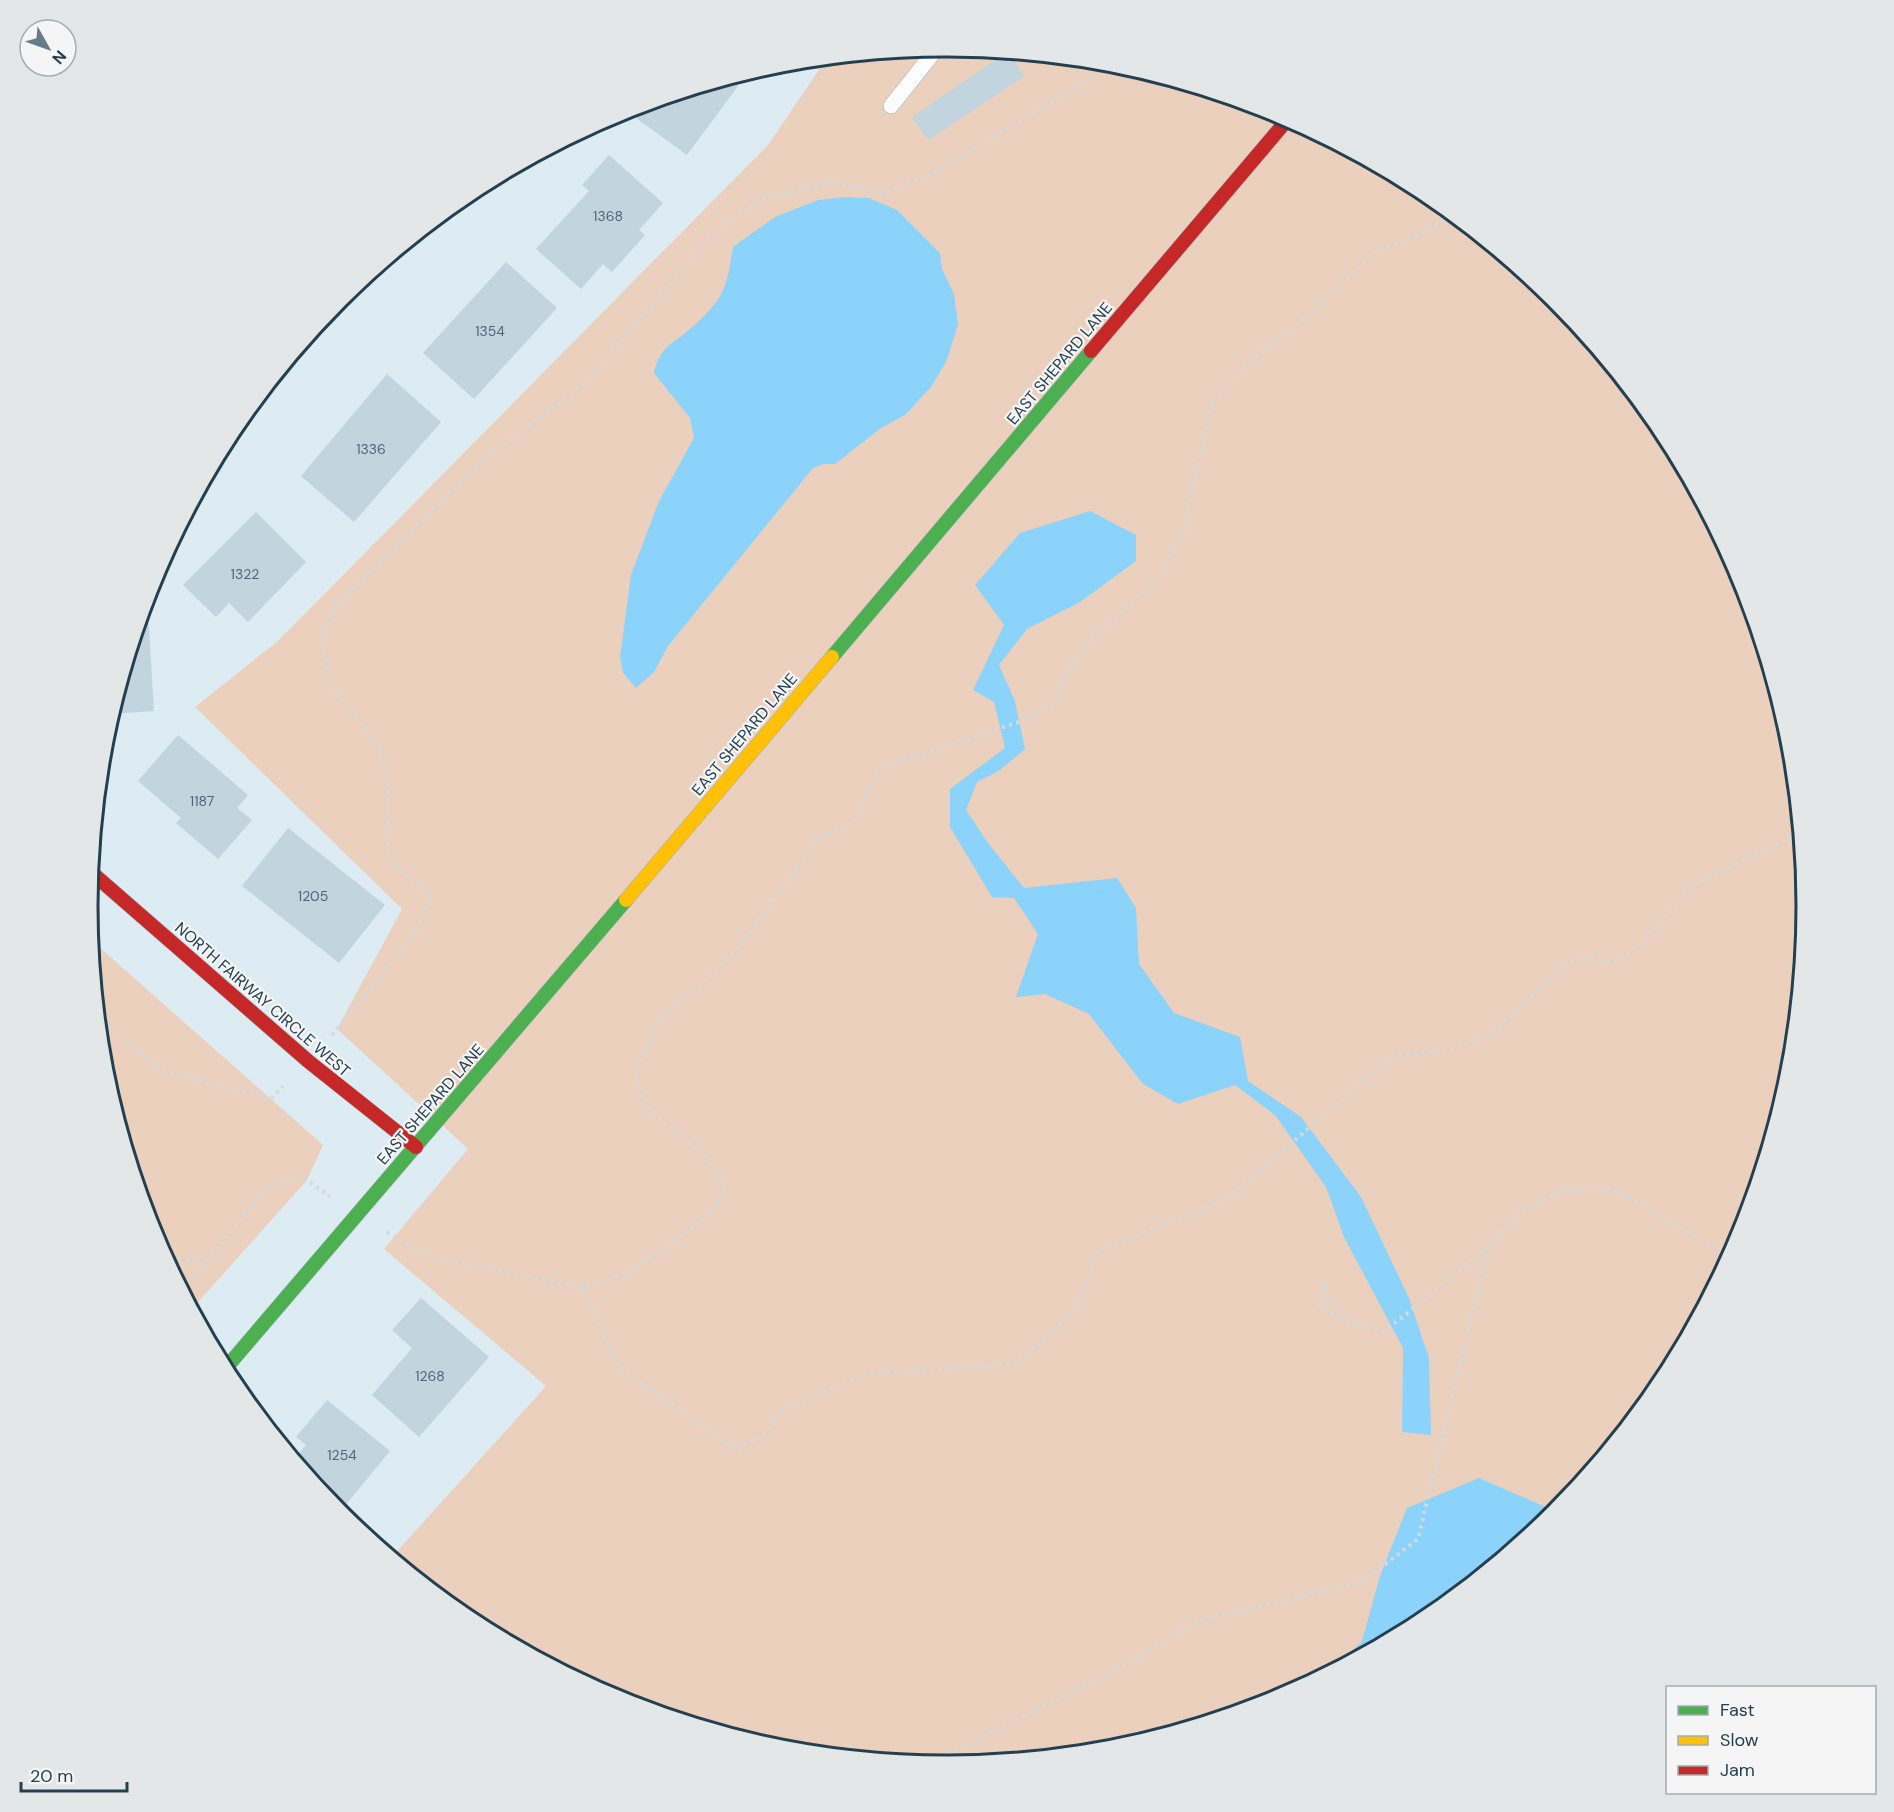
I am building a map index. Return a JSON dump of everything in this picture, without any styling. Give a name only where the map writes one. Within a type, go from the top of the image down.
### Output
[{"type":"street","name":"EAST SHEPARD LANE","points":[[231,1362],[416,1147],[1281,126]]},
{"type":"street","name":"NORTH FAIRWAY CIRCLE WEST","points":[[99,879],[308,1061],[416,1147]]},
{"type":"lane","points":[[891,106],[930,58]]},
{"type":"path","points":[[106,1025],[124,1041],[169,1073],[270,1099],[338,1029],[416,933],[431,896],[400,870],[388,850],[388,783],[379,748],[330,684],[322,640],[334,604],[491,454],[588,381],[713,231],[762,199],[832,182],[883,194],[934,173],[1082,84],[1100,71]]},
{"type":"path","points":[[187,1284],[268,1187],[300,1176],[424,1256],[583,1288],[631,1272],[711,1214],[725,1183],[705,1156],[643,1104],[636,1071],[657,1024],[736,950],[795,872],[815,840],[855,822],[878,770],[1025,720],[1055,704],[1064,678],[1092,637],[1157,581],[1184,530],[1212,401],[1249,362],[1300,322],[1375,252],[1425,232],[1446,219]]},
{"type":"path","points":[[583,1288],[619,1368],[736,1450],[763,1436],[782,1410],[866,1374],[1014,1364],[1055,1330],[1079,1305],[1096,1252],[1227,1198],[1393,1056],[1452,1049],[1490,1034],[1575,958],[1617,961],[1638,947],[1693,885],[1793,837]]},
{"type":"path","points":[[1340,1318],[1318,1305],[1326,1285],[1325,1294],[1351,1323],[1384,1332],[1488,1247],[1522,1209],[1566,1190],[1614,1189],[1722,1252]]},
{"type":"path","points":[[947,1755],[1122,1667],[1200,1620],[1362,1582],[1418,1539],[1488,1247]]},
{"type":"path","points":[[175,1258],[205,1263]]},
{"type":"shaded area","points":[[947,57],[1003,59],[1058,64],[1113,73],[1220,102],[1323,145],[1372,171],[1419,200],[1464,232],[1507,268],[1585,346],[1621,389],[1653,434],[1708,530],[1751,633],[1780,740],[1789,795],[1796,906],[1789,1017],[1780,1072],[1751,1179],[1731,1231],[1708,1282],[1653,1378],[1621,1423],[1547,1506],[1464,1580],[1419,1612],[1323,1667],[1272,1690],[1220,1710],[1113,1739],[1058,1748],[947,1755],[836,1748],[781,1739],[727,1726],[674,1710],[571,1667],[475,1612],[430,1580],[397,1552],[546,1386],[384,1249],[468,1149],[337,1029],[402,909],[195,707],[278,641],[768,145],[821,66],[891,59]]},
{"type":"shaded area","points":[[99,947],[323,1145],[307,1180],[197,1303],[163,1231],[143,1179],[127,1126],[114,1072],[105,1017]]},
{"type":"water","points":[[846,197],[869,198],[897,210],[940,253],[942,269],[954,294],[958,324],[947,360],[931,387],[905,415],[881,428],[835,464],[823,464],[813,468],[668,646],[654,672],[636,688],[623,673],[620,657],[631,575],[659,501],[694,438],[690,418],[654,373],[657,364],[663,351],[698,322],[721,295],[730,268],[733,247],[775,217],[818,200]]},
{"type":"water","points":[[1090,511],[1136,535],[1136,561],[1080,602],[1027,629],[999,665],[1015,701],[1025,749],[1000,770],[977,782],[966,810],[988,843],[1024,888],[1117,878],[1136,908],[1139,964],[1174,1013],[1240,1037],[1248,1081],[1301,1117],[1361,1197],[1409,1298],[1429,1358],[1431,1435],[1402,1432],[1403,1348],[1344,1237],[1326,1187],[1275,1115],[1235,1085],[1178,1104],[1143,1084],[1089,1014],[1045,994],[1016,997],[1038,934],[1014,898],[992,897],[950,827],[950,789],[1005,748],[994,702],[973,690],[1004,625],[975,585],[1020,533]]},
{"type":"water","points":[[1479,1478],[1546,1507],[1464,1580],[1419,1612],[1352,1652],[1362,1641],[1380,1576],[1407,1508]]},
{"type":"building","points":[[997,59],[1013,60],[1025,76],[928,140],[912,117]]},
{"type":"building","points":[[735,84],[738,86],[687,155],[636,118],[674,102],[727,86]]},
{"type":"building","points":[[609,155],[663,203],[639,230],[645,235],[612,272],[603,264],[581,289],[536,249],[589,191],[582,185]]},
{"type":"building","points":[[506,262],[557,308],[474,399],[423,353]]},
{"type":"building","points":[[387,374],[441,422],[354,522],[301,476]]},
{"type":"building","points":[[256,512],[306,562],[248,622],[229,603],[216,617],[183,585]]},
{"type":"building","points":[[148,619],[154,711],[120,713]]},
{"type":"building","points":[[178,735],[248,795],[237,808],[252,820],[218,859],[176,823],[181,818],[138,781]]},
{"type":"building","points":[[288,828],[385,905],[339,963],[242,886]]},
{"type":"building","points":[[421,1298],[489,1357],[419,1437],[372,1395],[412,1348],[392,1330]]},
{"type":"building","points":[[327,1400],[390,1451],[346,1505],[299,1454],[306,1445],[296,1437]]},
{"type":"traffic: fast","points":[[832,657],[1091,351]]},
{"type":"traffic: fast","points":[[231,1362],[626,900]]},
{"type":"traffic: slow","points":[[626,900],[832,657]]},
{"type":"traffic: jam","points":[[1091,351],[1282,126]]},
{"type":"traffic: jam","points":[[99,879],[308,1061],[416,1147]]}]
